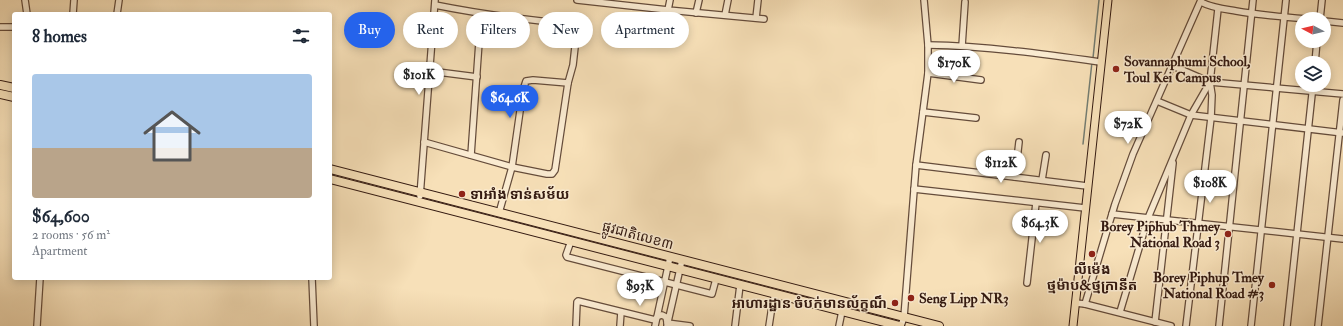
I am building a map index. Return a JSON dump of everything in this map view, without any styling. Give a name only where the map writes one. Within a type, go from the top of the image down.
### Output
[{"type":"highway","points":[[0,84],[12,87]]},
{"type":"highway","points":[[0,94],[12,97]]},
{"type":"highway","name":"ផ្លូវជាតិលេខ៣","points":[[332,170],[904,317],[919,324],[939,326]]},
{"type":"highway","name":"ផ្លូវជាតិលេខ៣","points":[[332,180],[842,311],[881,324],[900,326]]},
{"type":"main road","points":[[1073,326],[1087,186],[1095,62],[1108,0]]},
{"type":"street","points":[[25,0],[27,12]]},
{"type":"street","points":[[73,12],[74,0]]},
{"type":"street","points":[[117,12],[119,0]]},
{"type":"street","points":[[577,0],[764,19]]},
{"type":"street","points":[[668,10],[670,0]]},
{"type":"street","points":[[696,13],[698,0]]},
{"type":"street","points":[[725,15],[728,0]]},
{"type":"street","points":[[756,18],[758,0]]},
{"type":"street","points":[[900,326],[904,317],[916,165],[928,73],[928,45],[924,0]]},
{"type":"street","points":[[1220,326],[1253,0]]},
{"type":"street","points":[[1251,326],[1278,88],[1286,0]]},
{"type":"street","points":[[1321,12],[1322,0]]},
{"type":"street","points":[[1085,304],[1112,214],[1133,154],[1201,1],[1210,7],[1252,14],[1295,18]]},
{"type":"street","points":[[418,202],[421,192],[435,2],[473,12]]},
{"type":"street","points":[[962,46],[965,2]]},
{"type":"street","points":[[1186,326],[1211,118],[1212,95],[1210,82],[1218,8]]},
{"type":"street","points":[[424,142],[512,167],[552,174],[555,170],[568,83],[573,65],[577,29],[575,26],[530,20]]},
{"type":"street","points":[[1331,22],[1343,23]]},
{"type":"street","points":[[0,27],[12,27]]},
{"type":"street","points":[[928,45],[962,46],[1004,50],[1095,62]]},
{"type":"street","points":[[471,155],[479,48]]},
{"type":"street","points":[[1173,66],[1210,82],[1295,90]]},
{"type":"street","points":[[430,71],[477,77]]},
{"type":"street","points":[[928,73],[981,80]]},
{"type":"street","points":[[499,213],[512,167],[523,90],[526,82],[533,80],[568,83]]},
{"type":"street","points":[[1120,312],[1148,218],[1191,115],[1210,82]]},
{"type":"street","points":[[1287,326],[1312,92],[1343,94]]},
{"type":"street","points":[[1318,326],[1341,133],[1343,100]]},
{"type":"street","points":[[1157,101],[1191,115],[1341,133]]},
{"type":"street","points":[[923,112],[976,118]]},
{"type":"street","points":[[1015,177],[1019,142]]},
{"type":"street","points":[[1042,180],[1046,155]]},
{"type":"street","points":[[1155,322],[1174,156]]},
{"type":"street","points":[[916,165],[1087,186]]},
{"type":"street","points":[[914,189],[1085,208]]},
{"type":"street","points":[[1027,283],[1036,203]]},
{"type":"street","points":[[1112,214],[1343,239]]},
{"type":"street","points":[[571,241],[566,256],[567,257],[664,283],[712,294],[716,278]]},
{"type":"street","points":[[656,324],[670,257]]},
{"type":"street","points":[[666,325],[682,260]]},
{"type":"street","points":[[37,326],[40,280]]},
{"type":"street","points":[[312,280],[314,326]]},
{"type":"street","points":[[735,326],[740,285]]},
{"type":"street","points":[[769,326],[775,294]]},
{"type":"street","points":[[576,326],[578,301],[621,312],[656,324]]},
{"type":"street","points":[[1075,303],[1120,312],[1171,326]]},
{"type":"street","points":[[839,326],[842,311]]},
{"type":"street","points":[[620,326],[621,312]]},
{"type":"street","points":[[656,324],[658,316],[662,315],[667,318],[666,325]]},
{"type":"street","points":[[666,325],[690,326]]},
{"type":"waterway","points":[[1093,58],[1099,0]]},
{"type":"waterway","points":[[1083,144],[1092,62]]},
{"type":"place","name":"Sovannaphumi School, Toul Kei Campus","points":[[1116,69]]},
{"type":"place","name":"ទាអាំង ទាន់សម័យ","points":[[462,194]]},
{"type":"place","name":"Borey Piphub Thmey National Road 3","points":[[1228,234]]},
{"type":"place","name":"លីម៉េង ថ្មម៉ាប&ថ្មក្រានីត","points":[[1092,254]]},
{"type":"place","name":"Borey Piphup Tmey National Road #3","points":[[1272,285]]},
{"type":"place","name":"Seng Lipp NR3","points":[[911,298]]},
{"type":"place","name":"អាហារដ្ឋាន ចំបក់មានល័ក្ខណ៏","points":[[895,303]]}]
